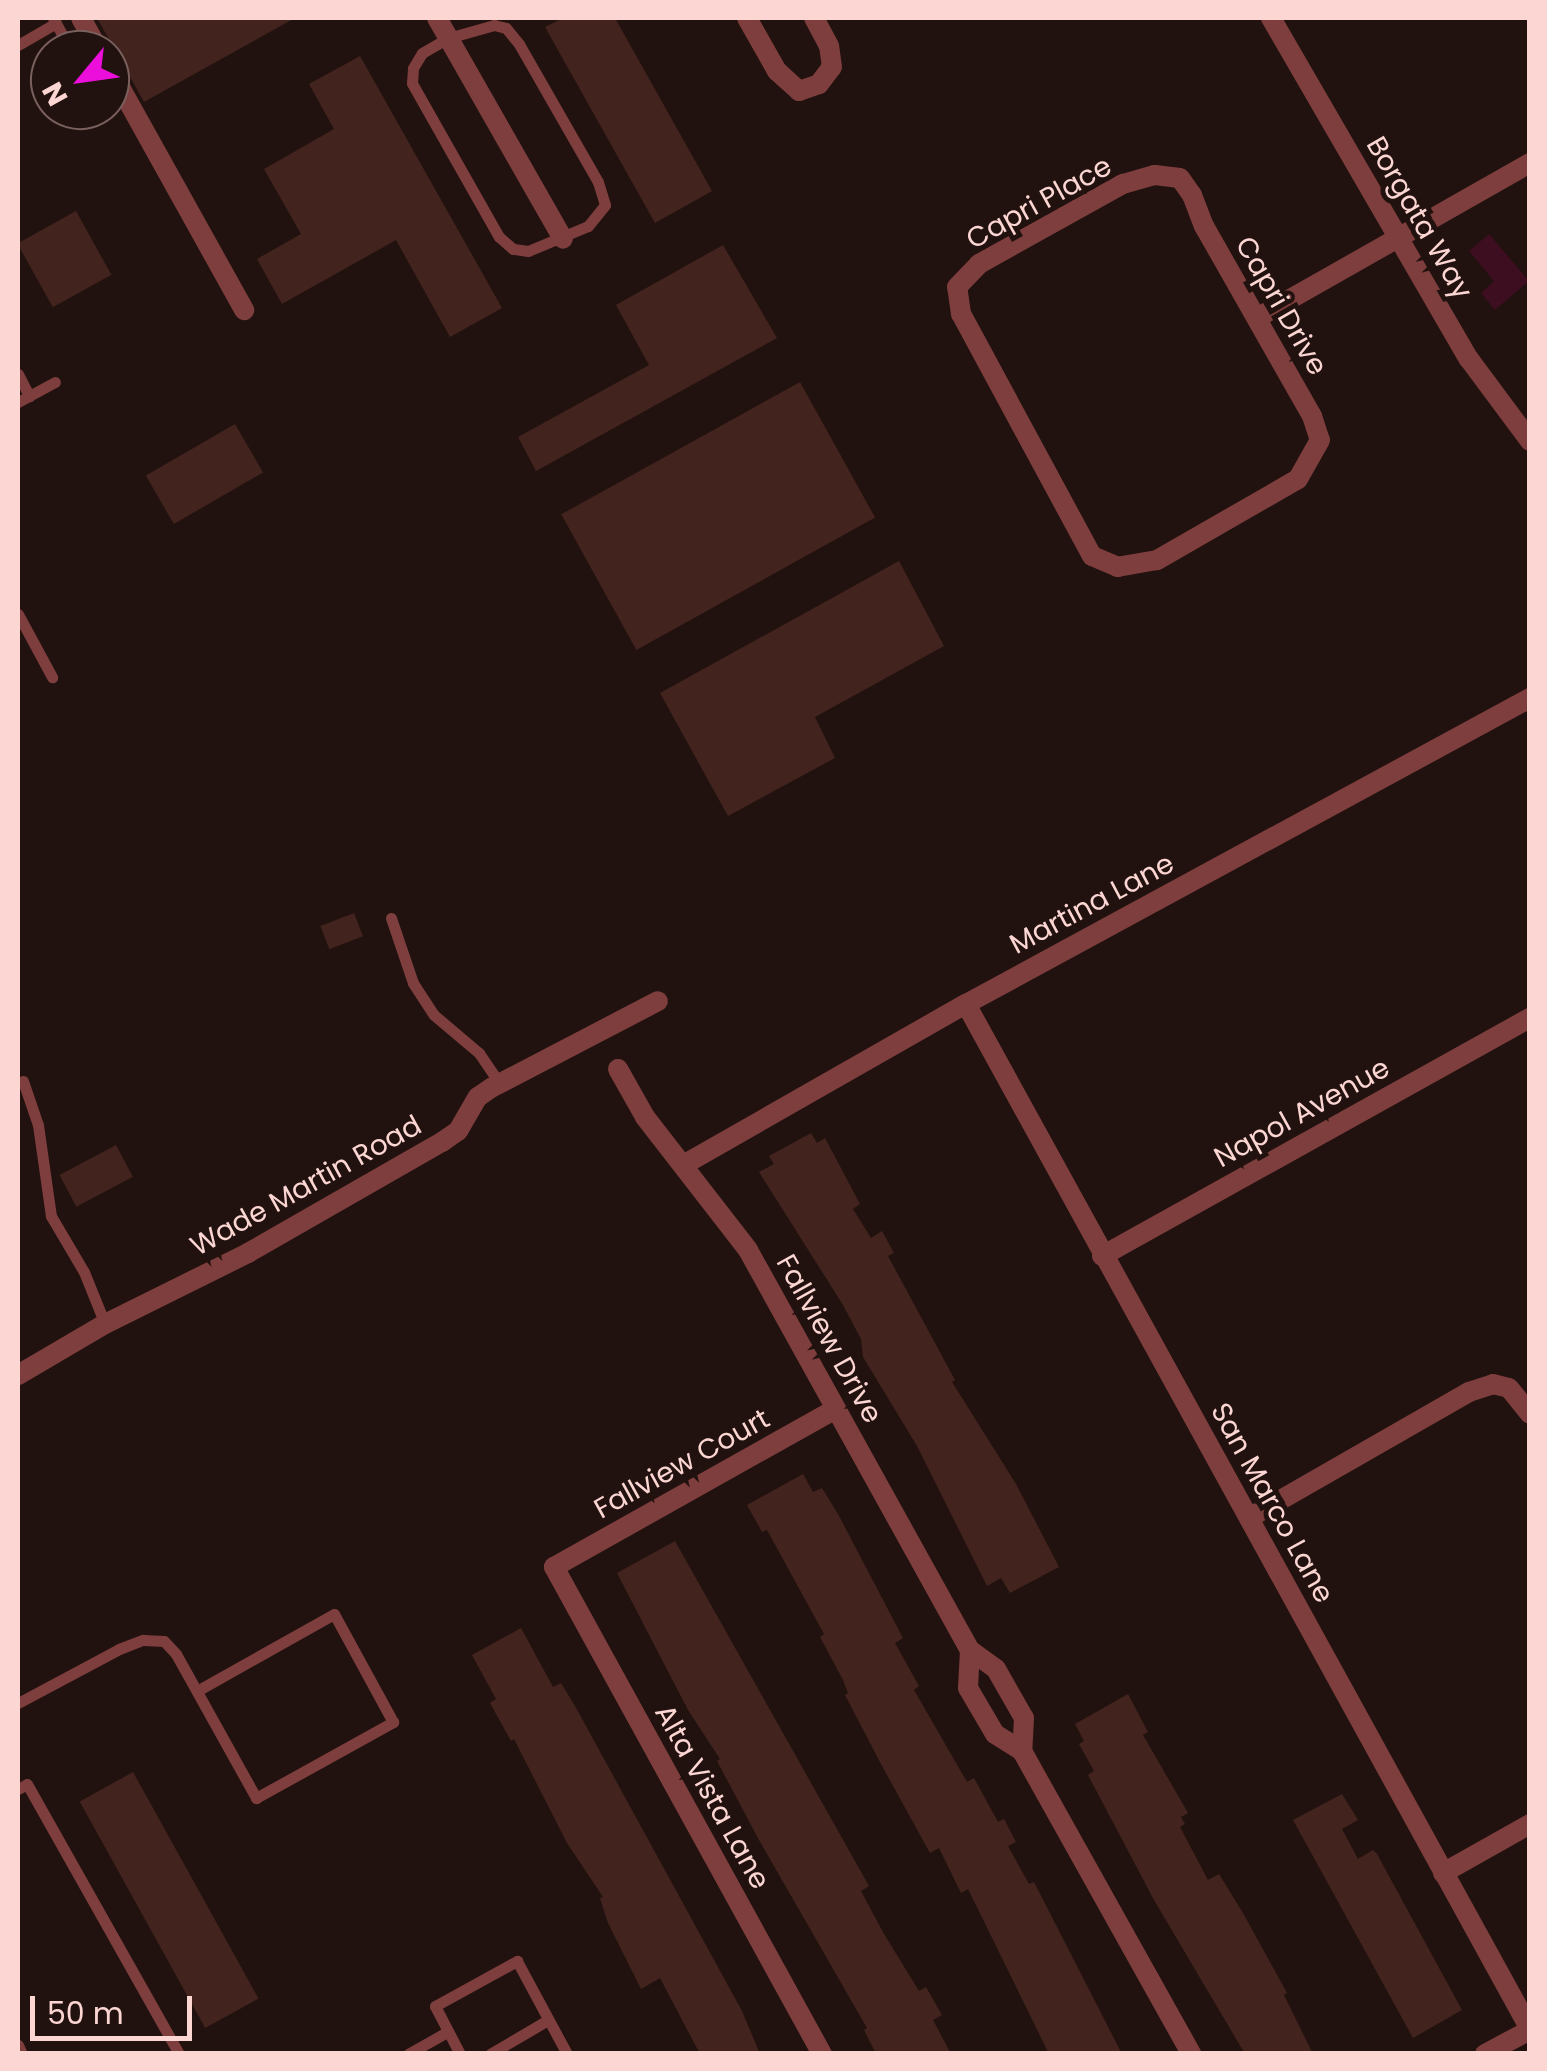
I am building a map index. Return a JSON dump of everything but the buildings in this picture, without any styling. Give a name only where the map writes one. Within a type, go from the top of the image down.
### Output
[{"type":"street","points":[[438,18],[563,239]]},
{"type":"street","points":[[747,18],[777,71],[799,92],[819,84],[832,67],[829,46],[814,18]]},
{"type":"street","name":"Borgata Way","points":[[1270,18],[1469,359],[1530,441]]},
{"type":"street","points":[[130,105],[244,310]]},
{"type":"street","points":[[1257,318],[1530,163]]},
{"type":"street","name":"Capri Place","points":[[1180,178],[1155,174],[1123,184],[979,264],[957,287],[961,314],[1092,556],[1118,567],[1157,560],[1298,479],[1310,464]]},
{"type":"street","name":"Capri Drive","points":[[1180,178],[1312,416],[1320,440],[1310,464]]},
{"type":"street","name":"Martina Lane","points":[[685,1164],[966,1004],[1530,698]]},
{"type":"street","name":"Wade Martin Road","points":[[18,1375],[105,1324],[248,1254],[442,1142],[458,1131],[478,1097],[658,1001]]},
{"type":"street","name":"San Marco Lane","points":[[966,1004],[1530,2030]]},
{"type":"street","name":"Napol Avenue","points":[[1102,1256],[1530,1018]]},
{"type":"street","name":"Fallview Drive","points":[[618,1069],[645,1117],[748,1250],[970,1650],[996,1669],[1024,1718],[1022,1751]]},
{"type":"street","points":[[1250,1518],[1469,1392],[1494,1384],[1509,1388],[1530,1414]]},
{"type":"street","name":"Fallview Court","points":[[554,1566],[836,1409]]},
{"type":"street","name":"Alta Vista Lane","points":[[554,1566],[822,2054]]},
{"type":"street","name":"Fallview Drive","points":[[970,1650],[968,1688],[995,1734],[1022,1751],[1190,2054]]},
{"type":"street","points":[[1443,1873],[1530,1824]]},
{"type":"street","points":[[1485,2054],[1530,2030]]},
{"type":"lane","points":[[18,44],[54,20]]},
{"type":"lane","points":[[494,25],[506,28],[598,182],[605,205],[601,214],[563,239],[528,252],[513,249],[499,237],[412,82],[413,68],[422,53],[448,38],[494,25]]},
{"type":"lane","points":[[18,374],[24,399],[56,382]]},
{"type":"lane","points":[[18,614],[52,677]]},
{"type":"lane","points":[[391,918],[413,983],[434,1014],[479,1053],[500,1084]]},
{"type":"lane","points":[[24,1081],[38,1125],[51,1216],[84,1272],[105,1324]]},
{"type":"lane","points":[[18,1704],[143,1640],[164,1642],[176,1654],[256,1798],[392,1722],[334,1614],[197,1691]]},
{"type":"lane","points":[[18,1790],[27,1784],[179,2054]]},
{"type":"lane","points":[[460,2054],[435,2006],[517,1961],[567,2054]]},
{"type":"lane","points":[[490,2054],[548,2020]]},
{"type":"lane","points":[[408,2054],[448,2032]]},
{"type":"lane","points":[[18,2044],[22,2054]]},
{"type":"shaded area","points":[[1489,234],[1529,281],[1495,310],[1481,293],[1494,281],[1469,251]]}]
